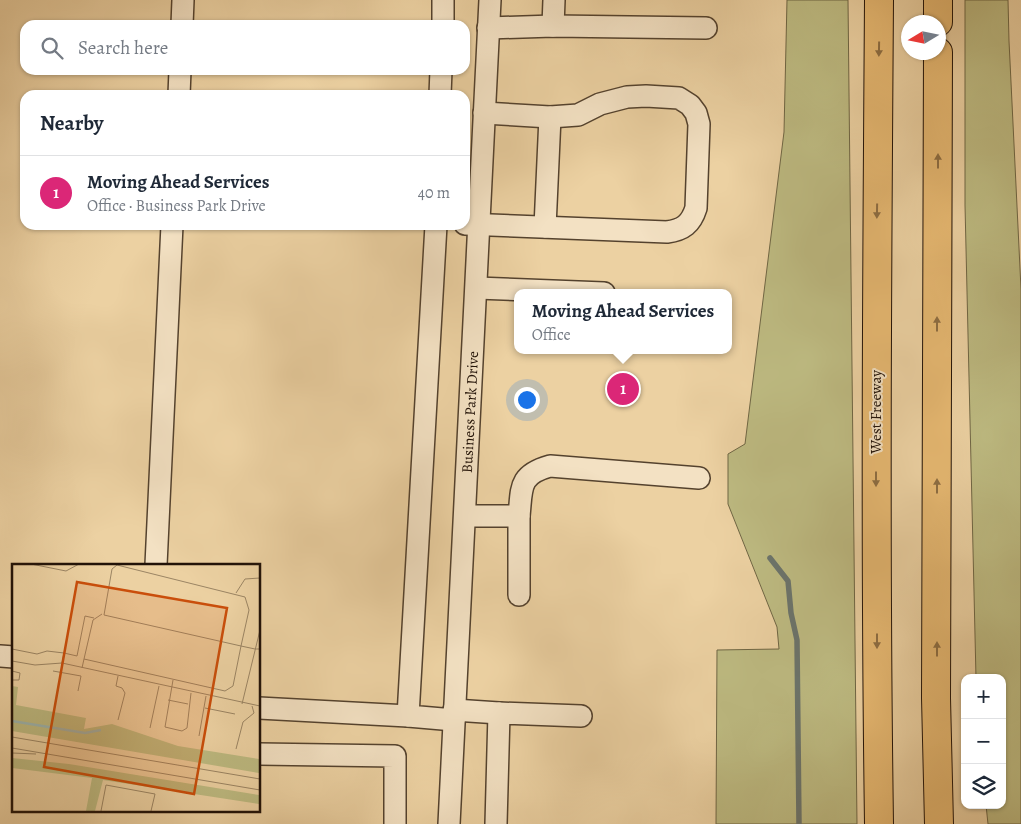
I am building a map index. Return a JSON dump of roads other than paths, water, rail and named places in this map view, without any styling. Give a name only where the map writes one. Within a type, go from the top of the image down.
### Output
[{"type":"highway","name":"West Freeway","points":[[879,0],[876,352],[879,824]]},
{"type":"highway","points":[[938,0],[938,15]]},
{"type":"highway","points":[[938,60],[936,698],[939,824]]},
{"type":"highway","points":[[936,698],[952,824]]},
{"type":"street","points":[[182,20],[183,0]]},
{"type":"street","points":[[442,20],[443,0]]},
{"type":"street","name":"Business Park Drive","points":[[449,824],[477,288],[472,224],[484,113],[490,0]]},
{"type":"street","points":[[554,0],[554,26]]},
{"type":"street","points":[[488,28],[554,26],[706,28]]},
{"type":"street","points":[[178,90],[180,75]]},
{"type":"street","points":[[440,90],[441,75]]},
{"type":"street","points":[[472,224],[667,232],[678,230],[693,219],[696,208],[700,136],[696,113],[690,105],[679,98],[627,97],[600,104],[578,115],[550,117],[484,113]]},
{"type":"street","points":[[544,226],[550,117]]},
{"type":"street","points":[[156,564],[172,230]]},
{"type":"street","points":[[408,716],[436,230]]},
{"type":"street","points":[[477,288],[514,289]]},
{"type":"street","points":[[519,595],[519,516],[522,484],[530,475],[550,466],[699,478]]},
{"type":"street","points":[[464,516],[519,516]]},
{"type":"street","points":[[260,708],[408,716],[499,713],[581,716]]},
{"type":"street","points":[[496,824],[499,713]]},
{"type":"street","points":[[260,754],[394,756],[395,824]]},
{"type":"waterway","points":[[770,558],[788,581],[791,613],[797,640],[799,824]]},
{"type":"place","name":"Moving Ahead Services","points":[[623,389]]}]
